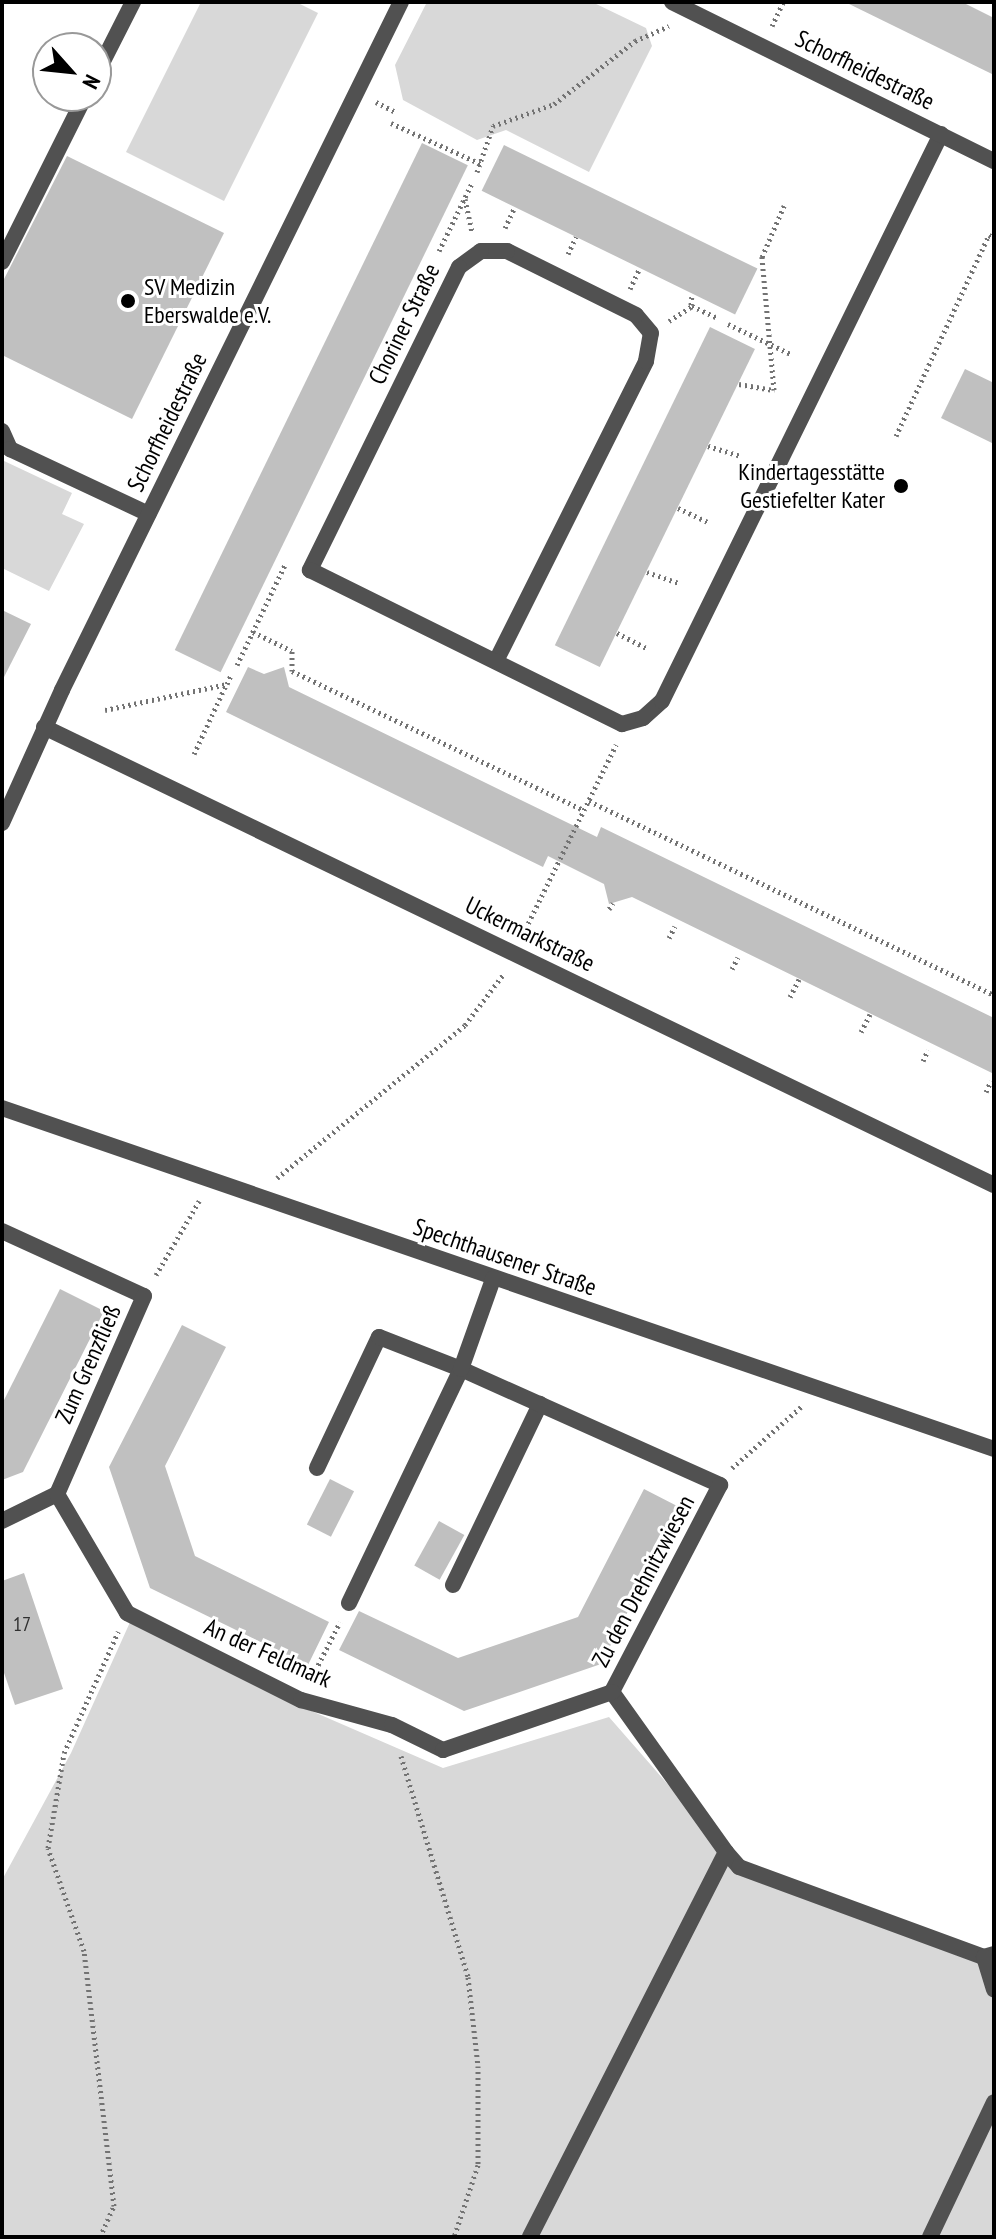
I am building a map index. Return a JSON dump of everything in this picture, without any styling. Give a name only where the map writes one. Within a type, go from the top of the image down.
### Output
[{"type":"street","points":[[112,43],[133,2]]},
{"type":"street","name":"Schorfheidestraße","points":[[2,823],[44,727],[401,2]]},
{"type":"street","name":"Schorfheidestraße","points":[[672,2],[699,8],[994,161]]},
{"type":"street","points":[[2,262],[77,112]]},
{"type":"street","name":"Choriner Straße","points":[[496,661],[646,361],[651,333],[636,315],[507,251],[481,251],[459,267],[310,570],[622,724],[643,718],[662,701],[941,134]]},
{"type":"street","points":[[2,431],[10,449],[149,514]]},
{"type":"street","name":"Uckermarkstraße","points":[[44,727],[994,1185]]},
{"type":"street","name":"Spechthausener Straße","points":[[2,1108],[994,1449]]},
{"type":"street","name":"Zum Grenzfließ","points":[[2,1231],[144,1296],[57,1494]]},
{"type":"street","points":[[349,1603],[461,1369],[493,1279]]},
{"type":"street","name":"Zu den Drehnitzwiesen","points":[[317,1468],[379,1337],[461,1369],[720,1485],[612,1692],[726,1852]]},
{"type":"street","points":[[453,1585],[540,1404]]},
{"type":"street","points":[[2,1521],[57,1494],[127,1613]]},
{"type":"street","name":"An der Feldmark","points":[[127,1613],[301,1700],[392,1725],[443,1750],[612,1692]]},
{"type":"street","points":[[530,2237],[726,1852],[739,1867],[989,1955],[994,1990]]},
{"type":"street","points":[[930,2237],[994,2102]]},
{"type":"path","points":[[477,172],[493,126],[554,104],[635,41],[699,8]]},
{"type":"path","points":[[391,123],[481,164]]},
{"type":"path","points":[[739,384],[774,390],[762,257],[784,206]]},
{"type":"path","points":[[896,436],[989,235],[994,238]]},
{"type":"path","points":[[692,294],[687,303],[718,318]]},
{"type":"path","points":[[728,324],[791,354]]},
{"type":"path","points":[[708,446],[741,456]]},
{"type":"path","points":[[678,508],[708,522]]},
{"type":"path","points":[[647,572],[679,583]]},
{"type":"path","points":[[253,632],[292,651],[292,671],[584,810]]},
{"type":"path","points":[[617,633],[647,648]]},
{"type":"path","points":[[194,754],[231,675]]},
{"type":"path","points":[[105,710],[227,684]]},
{"type":"path","points":[[256,1195],[465,1025],[493,994],[618,740]]},
{"type":"path","points":[[589,801],[994,995]]},
{"type":"path","points":[[669,938],[675,926]]},
{"type":"path","points":[[732,969],[738,957]]},
{"type":"path","points":[[790,997],[799,979]]},
{"type":"path","points":[[861,1032],[870,1014]]},
{"type":"path","points":[[923,1061],[928,1050]]},
{"type":"path","points":[[986,1092],[991,1081]]},
{"type":"path","points":[[144,1296],[211,1179]]},
{"type":"path","points":[[720,1485],[743,1455],[822,1390]]},
{"type":"path","points":[[301,1700],[349,1603]]},
{"type":"path","points":[[100,2237],[114,2206],[84,1951],[48,1848],[64,1753],[127,1613]]},
{"type":"path","points":[[392,1725],[470,1992],[478,2066],[478,2165],[454,2237]]},
{"type":"shaded area","points":[[201,2],[296,2],[318,13],[224,201],[126,152]]},
{"type":"shaded area","points":[[427,2],[592,2],[646,28],[652,46],[589,172],[506,130],[477,140],[403,100],[395,65]]},
{"type":"shaded area","points":[[2,460],[72,493],[62,514],[84,524],[49,591],[2,568]]},
{"type":"shaded area","points":[[131,1620],[300,1706],[443,1768],[609,1717],[740,1867],[994,1954],[994,2237],[2,2237],[2,1880],[71,1753]]},
{"type":"building","points":[[845,2],[962,2],[994,18],[994,75]]},
{"type":"building","points":[[422,143],[468,165],[221,672],[175,650]]},
{"type":"building","points":[[504,145],[757,269],[735,314],[482,191]]},
{"type":"building","name":"SV Medizin Eberswalde e.V.","points":[[67,156],[224,233],[132,419],[2,355],[2,283]]},
{"type":"building","points":[[710,327],[755,349],[600,667],[555,645]]},
{"type":"building","points":[[965,369],[994,383],[994,444],[941,418]]},
{"type":"building","points":[[2,610],[31,624],[2,681]]},
{"type":"building","points":[[248,667],[264,674],[284,667],[289,687],[597,837],[601,827],[994,1018],[994,1074],[632,897],[609,904],[604,884],[548,856],[543,867],[226,712]]},
{"type":"building","points":[[60,1289],[104,1311],[23,1472],[2,1480],[2,1404]]},
{"type":"building","points":[[182,1325],[226,1347],[165,1466],[195,1556],[329,1622],[308,1665],[150,1588],[109,1467]]},
{"type":"building","points":[[330,1479],[354,1491],[331,1537],[307,1524]]},
{"type":"building","points":[[644,1489],[681,1508],[601,1664],[464,1711],[339,1650],[359,1611],[458,1658],[578,1617]]},
{"type":"building","points":[[439,1521],[464,1535],[440,1580],[414,1566]]},
{"type":"building","points":[[24,1573],[63,1689],[15,1705],[2,1667],[2,1581]]},
{"type":"place","name":"SV Medizin Eberswalde e.V.","points":[[128,301]]},
{"type":"place","name":"Kindertagesstätte Gestiefelter Kater","points":[[901,486]]}]
